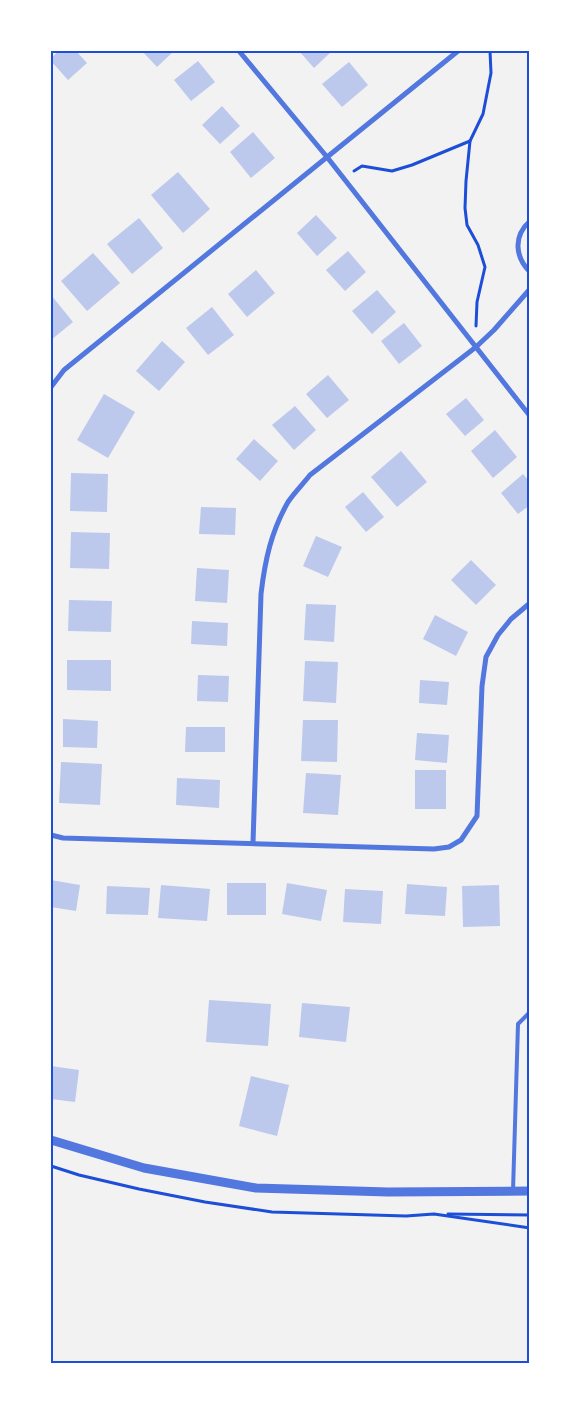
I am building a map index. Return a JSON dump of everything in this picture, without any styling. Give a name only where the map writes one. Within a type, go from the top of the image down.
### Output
[{"type":"street","points":[[239,51],[343,178],[530,416]]},
{"type":"street","points":[[51,387],[64,370],[458,51]]},
{"type":"street","points":[[530,221],[524,226],[518,238],[517,250],[521,262],[530,272]]},
{"type":"street","points":[[252,843],[261,594],[265,562],[273,532],[289,501],[310,475],[476,347],[494,330],[530,289]]},
{"type":"street","points":[[51,835],[63,838],[434,849],[450,847],[461,840],[478,816],[482,686],[486,657],[502,630],[511,619],[530,603]]},
{"type":"street","points":[[51,1140],[144,1168],[256,1188],[388,1192],[530,1191]]},
{"type":"lane","points":[[513,1191],[518,1024],[530,1012]]},
{"type":"path","points":[[476,347],[477,302],[485,266],[478,245],[467,225],[464,208],[470,141],[483,114],[491,73],[490,51]]},
{"type":"path","points":[[343,178],[362,166],[392,171],[412,165],[470,141]]},
{"type":"path","points":[[434,1214],[530,1215]]},
{"type":"building","points":[[59,51],[76,51],[87,63],[68,80],[51,61],[51,58]]},
{"type":"building","points":[[142,51],[174,51],[157,67]]},
{"type":"building","points":[[299,51],[332,51],[314,68]]},
{"type":"building","points":[[198,61],[215,82],[191,101],[174,80]]},
{"type":"building","points":[[349,62],[368,85],[342,107],[322,84]]},
{"type":"building","points":[[222,106],[240,126],[220,144],[202,125]]},
{"type":"building","points":[[253,132],[275,158],[251,178],[230,152]]},
{"type":"building","points":[[178,172],[210,209],[183,233],[151,195]]},
{"type":"building","points":[[316,215],[337,238],[317,256],[297,233]]},
{"type":"building","points":[[139,218],[163,248],[132,274],[107,244]]},
{"type":"building","points":[[348,251],[366,272],[345,291],[326,270]]},
{"type":"building","points":[[93,253],[120,283],[87,311],[61,281]]},
{"type":"building","points":[[256,270],[275,293],[247,317],[228,294]]},
{"type":"building","points":[[377,290],[396,312],[372,334],[352,311]]},
{"type":"building","points":[[51,295],[73,322],[51,340]]},
{"type":"building","points":[[212,307],[234,335],[208,355],[186,328]]},
{"type":"building","points":[[404,323],[422,346],[399,364],[381,341]]},
{"type":"building","points":[[162,341],[185,362],[159,391],[136,371]]},
{"type":"building","points":[[328,375],[349,400],[327,418],[306,394]]},
{"type":"building","points":[[104,394],[135,412],[108,458],[77,440]]},
{"type":"building","points":[[466,398],[484,420],[465,436],[446,414]]},
{"type":"building","points":[[295,406],[316,430],[294,450],[272,425]]},
{"type":"building","points":[[495,430],[517,457],[493,478],[471,451]]},
{"type":"building","points":[[254,439],[278,461],[260,481],[236,459]]},
{"type":"building","points":[[401,451],[427,482],[397,507],[371,477]]},
{"type":"building","points":[[71,473],[108,474],[107,512],[70,511]]},
{"type":"building","points":[[523,474],[530,482],[530,505],[518,514],[501,493]]},
{"type":"building","points":[[363,492],[384,517],[366,532],[345,507]]},
{"type":"building","points":[[201,507],[236,508],[235,535],[199,534]]},
{"type":"building","points":[[71,532],[110,533],[109,569],[70,568]]},
{"type":"building","points":[[316,536],[342,547],[328,577],[303,566]]},
{"type":"building","points":[[471,560],[496,585],[476,605],[451,580]]},
{"type":"building","points":[[197,568],[229,570],[227,603],[195,601]]},
{"type":"building","points":[[69,600],[112,601],[111,632],[68,631]]},
{"type":"building","points":[[306,604],[336,605],[334,642],[304,640]]},
{"type":"building","points":[[435,615],[468,632],[456,656],[423,639]]},
{"type":"building","points":[[192,621],[228,623],[227,646],[191,644]]},
{"type":"building","points":[[67,660],[111,660],[111,691],[67,690]]},
{"type":"building","points":[[305,661],[338,662],[336,703],[303,701]]},
{"type":"building","points":[[198,675],[229,676],[228,702],[197,701]]},
{"type":"building","points":[[420,680],[449,682],[447,705],[419,703]]},
{"type":"building","points":[[63,719],[98,721],[97,748],[63,747]]},
{"type":"building","points":[[303,720],[338,720],[337,762],[301,761]]},
{"type":"building","points":[[186,727],[225,727],[225,752],[185,752]]},
{"type":"building","points":[[417,733],[449,735],[447,763],[415,760]]},
{"type":"building","points":[[527,749],[530,749],[530,781],[528,781]]},
{"type":"building","points":[[61,762],[102,764],[100,805],[59,803]]},
{"type":"building","points":[[415,770],[446,770],[446,809],[415,809]]},
{"type":"building","points":[[306,773],[341,775],[338,815],[303,813]]},
{"type":"building","points":[[177,778],[220,780],[219,808],[176,805]]},
{"type":"building","points":[[51,880],[80,885],[76,911],[51,907]]},
{"type":"building","points":[[227,883],[266,883],[266,915],[227,915]]},
{"type":"building","points":[[287,883],[327,890],[321,921],[282,914]]},
{"type":"building","points":[[407,884],[447,887],[445,916],[405,914]]},
{"type":"building","points":[[161,885],[210,889],[207,921],[158,918]]},
{"type":"building","points":[[499,885],[500,926],[463,927],[462,886]]},
{"type":"building","points":[[107,886],[150,888],[148,915],[106,914]]},
{"type":"building","points":[[345,889],[383,891],[381,924],[343,922]]},
{"type":"building","points":[[209,1000],[271,1004],[268,1046],[206,1042]]},
{"type":"building","points":[[302,1003],[350,1007],[346,1042],[299,1037]]},
{"type":"building","points":[[51,1066],[79,1070],[75,1102],[51,1099]]},
{"type":"building","points":[[251,1076],[289,1085],[277,1136],[239,1126]]}]
